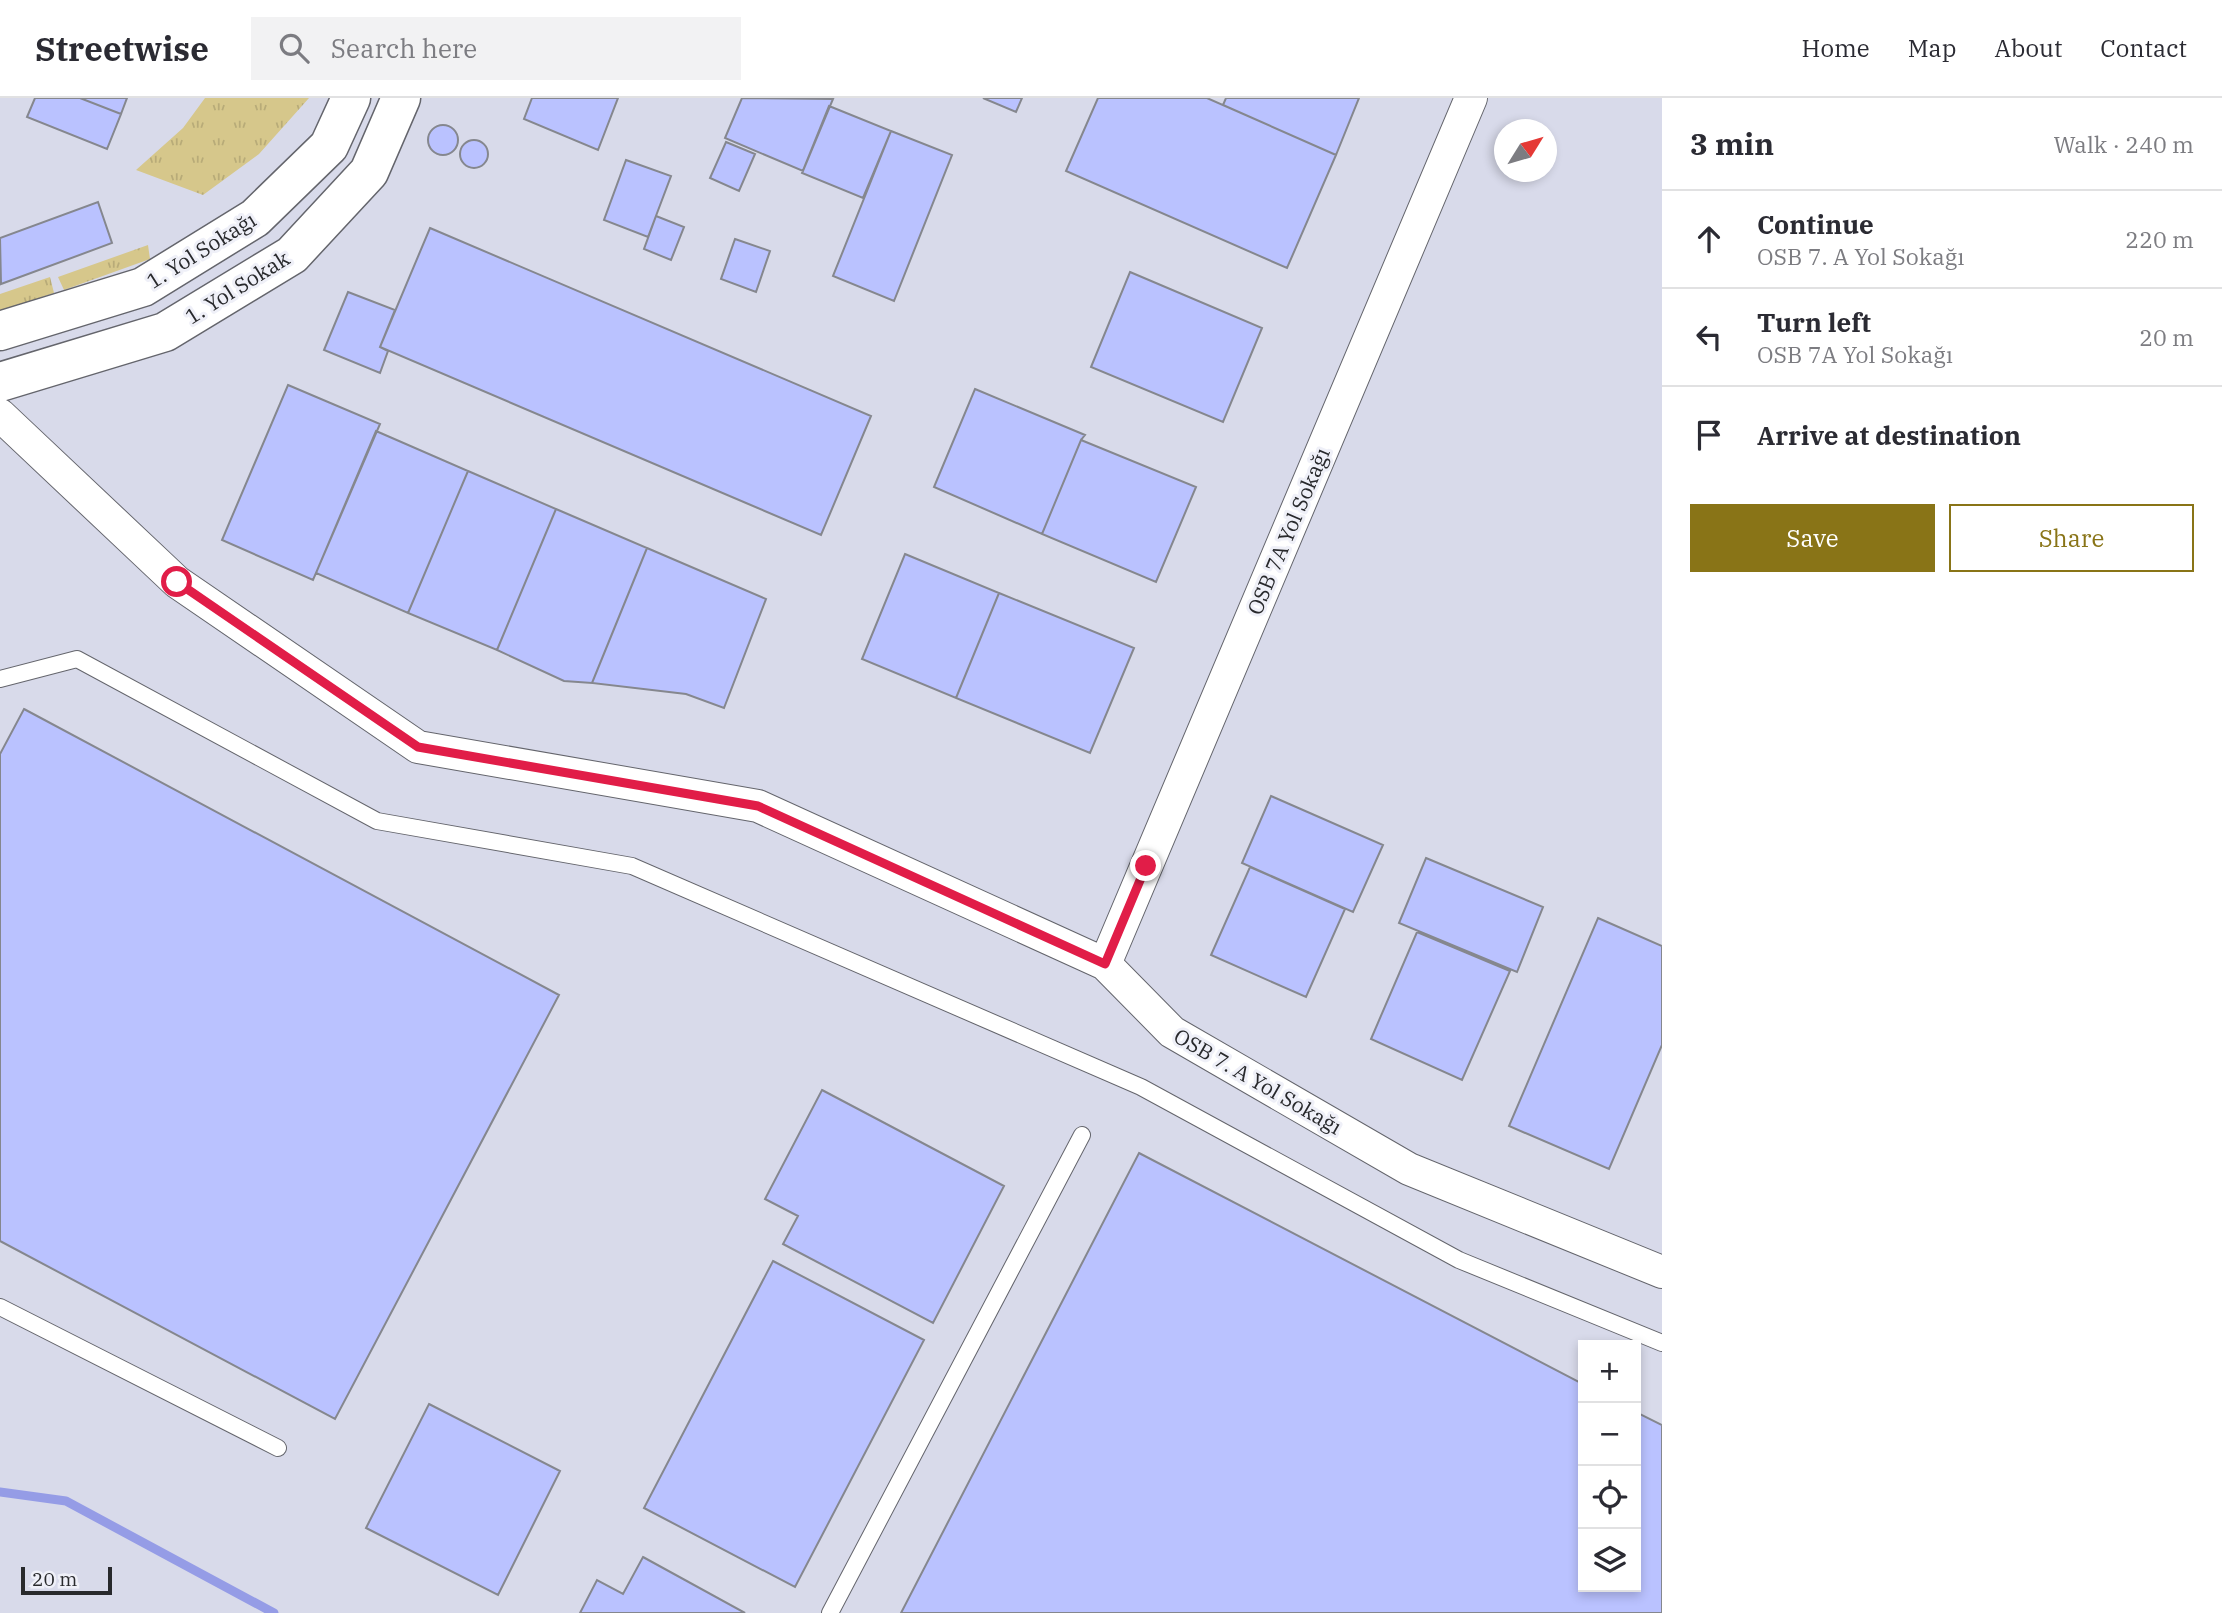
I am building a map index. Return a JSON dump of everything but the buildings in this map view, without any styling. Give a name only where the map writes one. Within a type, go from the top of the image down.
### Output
[{"type":"street","name":"1. Yol Sokağı","points":[[0,331],[143,287],[255,218],[329,146],[351,98]]},
{"type":"street","name":"1. Yol Sokak","points":[[0,382],[165,332],[292,255],[369,172],[401,98]]},
{"type":"street","name":"OSB 7A Yol Sokağı","points":[[1105,964],[1471,98]]},
{"type":"street","name":"OSB 7. A Yol Sokağı","points":[[0,415],[177,582],[418,747],[758,806],[1105,964],[1172,1032],[1409,1169],[1662,1272]]},
{"type":"lane","points":[[0,679],[77,659],[377,821],[632,866],[1141,1087],[1459,1260],[1662,1343]]},
{"type":"lane","points":[[830,1613],[1083,1135]]},
{"type":"lane","points":[[0,1307],[278,1448]]},
{"type":"shaded area","points":[[0,98],[1662,98],[1662,1613],[0,1613]]},
{"type":"green space","points":[[205,98],[309,98],[259,154],[203,195],[136,170],[183,128]]},
{"type":"green space","points":[[148,245],[150,259],[64,290],[58,277]]},
{"type":"green space","points":[[50,277],[54,293],[0,311],[0,294]]},
{"type":"waterway","points":[[0,1492],[66,1501],[274,1613]]},
{"type":"route","points":[[177,582],[418,747],[758,806],[1105,964],[1146,866]]}]
